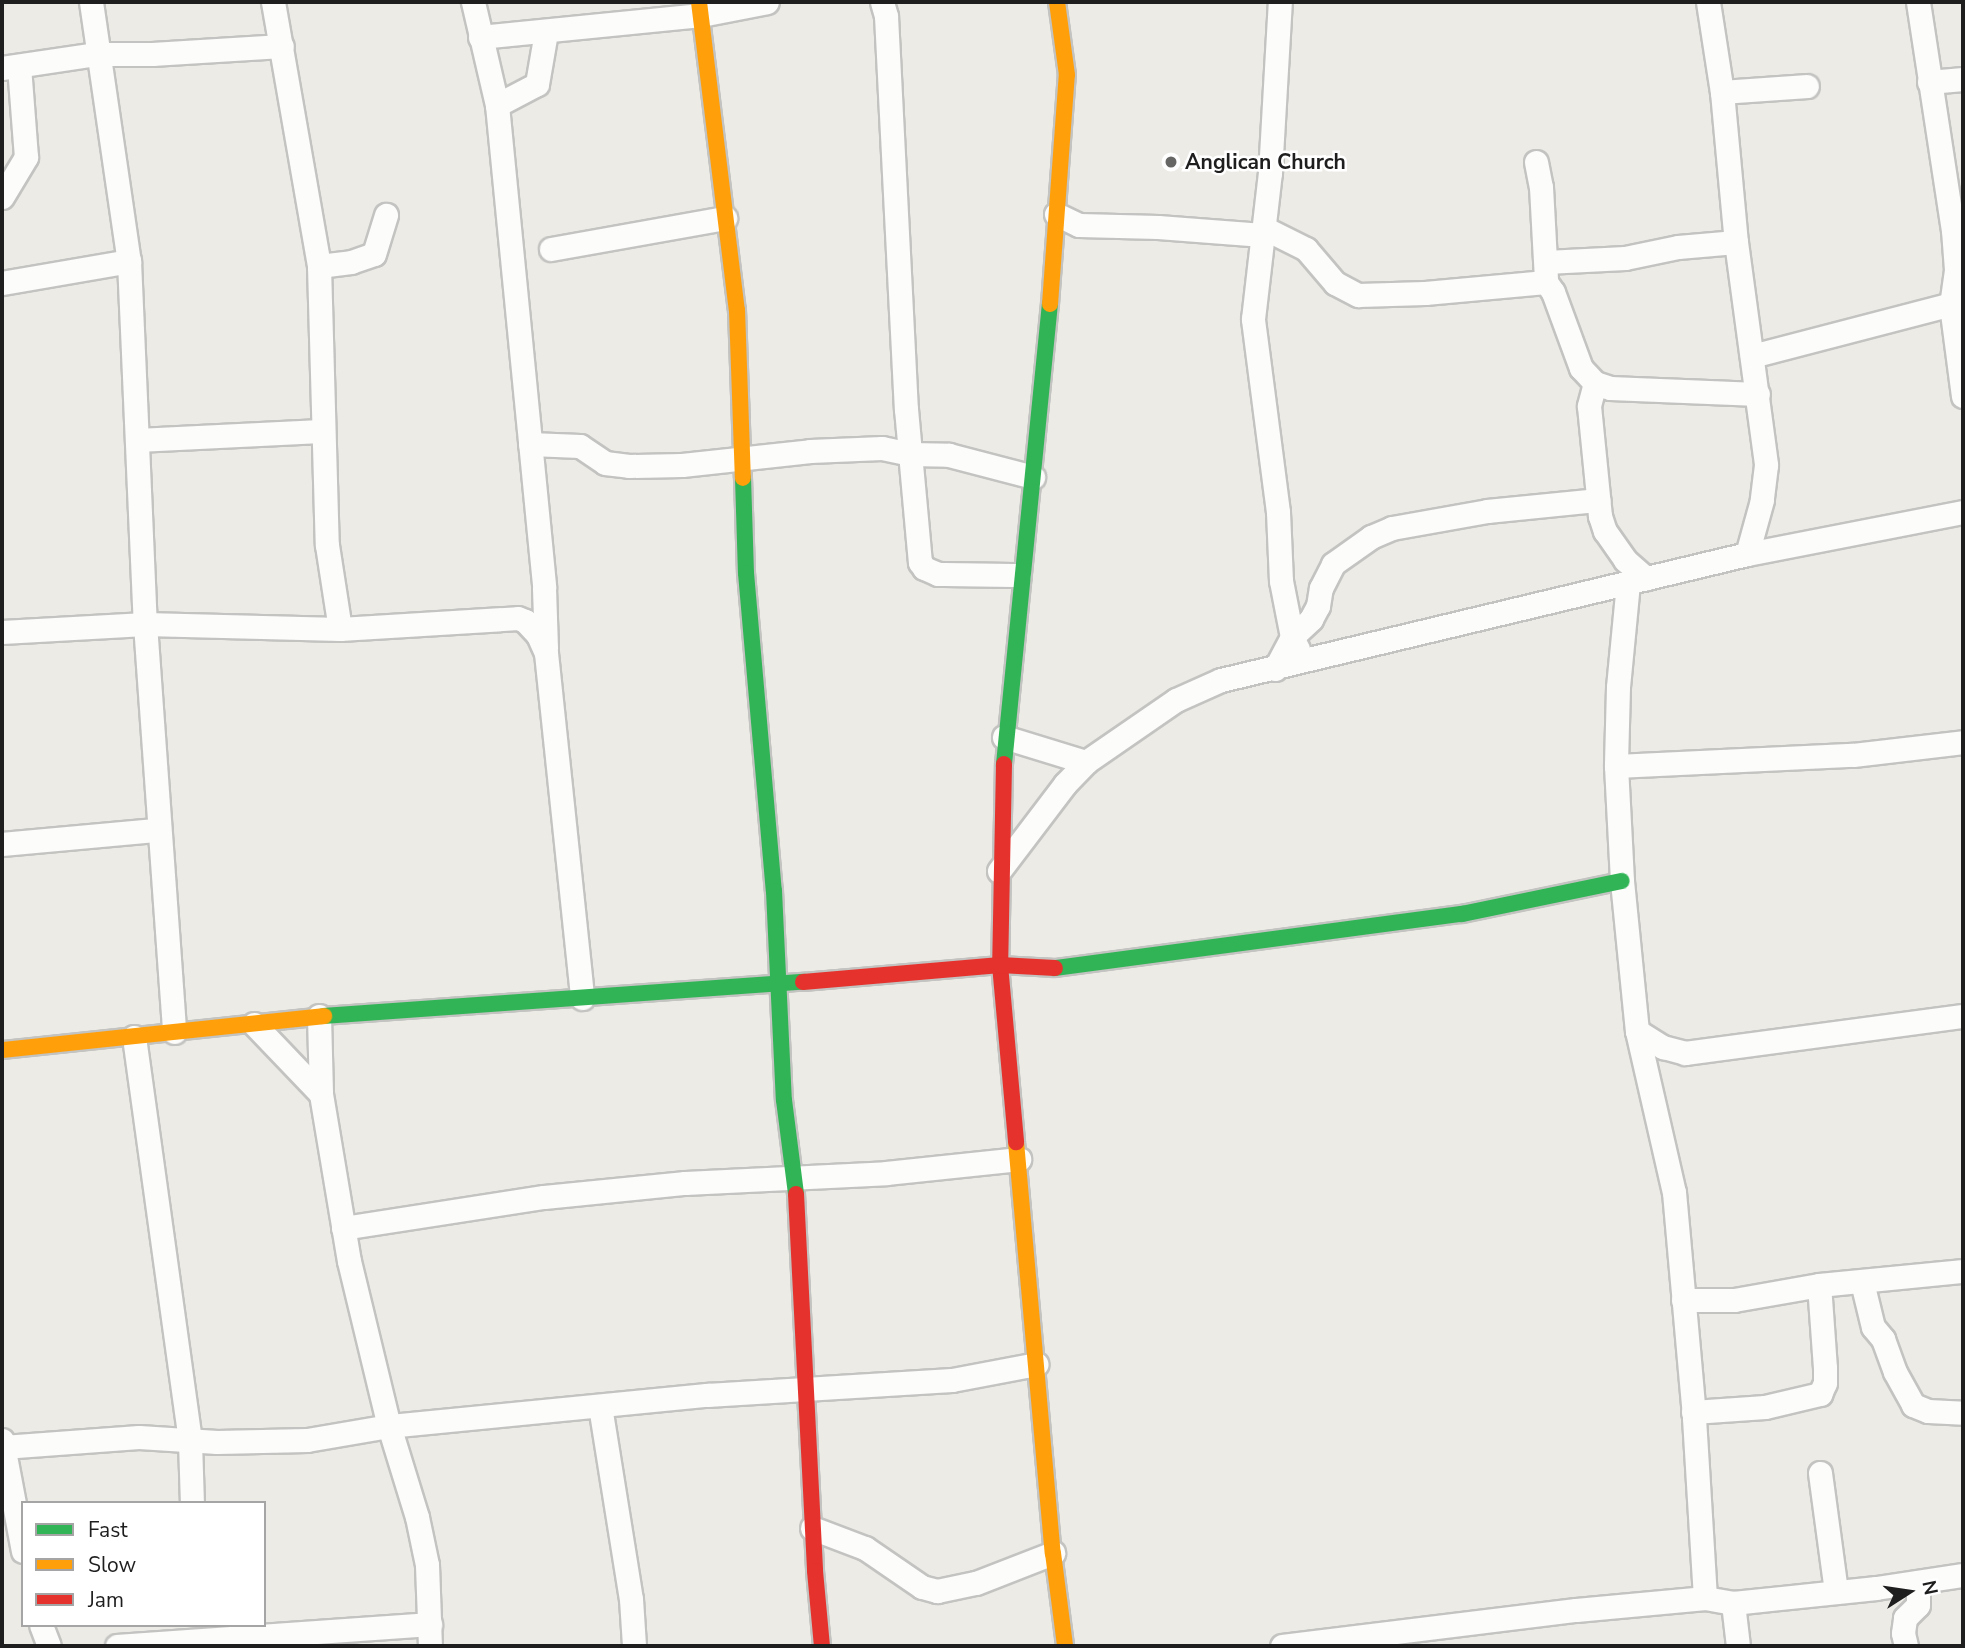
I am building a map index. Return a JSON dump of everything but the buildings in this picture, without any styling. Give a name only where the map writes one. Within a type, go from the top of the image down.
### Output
[{"type":"street","points":[[91,2],[129,261],[157,830],[174,1032]]},
{"type":"street","points":[[273,2],[319,266],[321,431],[327,545],[340,629]]},
{"type":"street","points":[[473,2],[497,105],[544,588],[546,653],[582,998]]},
{"type":"street","points":[[480,37],[546,32],[700,8],[767,2]]},
{"type":"street","points":[[882,2],[886,16],[894,220],[917,549],[925,568],[957,576],[1019,575]]},
{"type":"street","points":[[1057,2],[1067,75],[1032,477],[1019,575],[1004,737],[999,871],[1000,964],[1053,1553],[1065,1646]]},
{"type":"street","points":[[1280,2],[1263,232],[1255,281],[1254,330],[1278,512],[1281,581],[1293,637],[1304,661]]},
{"type":"street","points":[[1708,2],[1722,92],[1736,242],[1758,394],[1765,485],[1747,554]]},
{"type":"street","points":[[1918,2],[1952,230],[1963,396]]},
{"type":"street","points":[[700,8],[737,310],[746,573],[774,891],[784,1100],[795,1177],[812,1528],[822,1646]]},
{"type":"street","points":[[497,105],[537,84],[546,32]]},
{"type":"street","points":[[2,197],[26,157],[11,67],[97,54],[282,47]]},
{"type":"street","points":[[1929,82],[1963,79]]},
{"type":"street","points":[[1722,92],[1807,86]]},
{"type":"street","points":[[1536,162],[1546,272],[1581,368],[1595,383],[1610,388],[1758,394]]},
{"type":"street","points":[[1056,214],[1079,225],[1263,232],[1306,249],[1335,283],[1357,295],[1424,293],[1678,247],[1736,242]]},
{"type":"street","points":[[319,266],[351,262],[374,254],[386,215]]},
{"type":"street","points":[[551,249],[725,218]]},
{"type":"street","points":[[2,283],[129,261]]},
{"type":"street","points":[[1752,356],[1957,303]]},
{"type":"street","points":[[1595,383],[1589,406],[1598,500],[1605,531],[1637,581],[1618,687],[1616,766],[1622,881],[1637,1031],[1674,1192],[1706,1598]]},
{"type":"street","points":[[137,440],[321,431]]},
{"type":"street","points":[[530,444],[580,446],[605,463],[629,466],[682,465],[851,448],[882,448],[910,454],[949,455],[1032,477]]},
{"type":"street","points":[[1275,669],[1293,637],[1311,619],[1318,606],[1321,588],[1334,564],[1371,537],[1392,528],[1487,511],[1598,500]]},
{"type":"street","points":[[999,871],[1065,784],[1086,762],[1192,692],[1221,680],[1275,669],[1356,645],[1747,554],[1963,512]]},
{"type":"street","points":[[2,632],[145,624],[340,629],[518,618],[530,609],[544,588]]},
{"type":"street","points":[[518,618],[535,630],[546,653]]},
{"type":"street","points":[[1004,737],[1086,762]]},
{"type":"street","points":[[1616,766],[1853,755],[1963,742]]},
{"type":"street","points":[[2,844],[157,830]]},
{"type":"street","points":[[2,1050],[319,1016],[778,984],[1000,964],[1060,968],[1462,914],[1622,881]]},
{"type":"street","points":[[117,1646],[189,1634],[430,1635],[427,1565],[417,1517],[389,1426],[357,1304],[343,1228],[321,1094],[319,1016]]},
{"type":"street","points":[[1637,1031],[1663,1046],[1685,1053],[1963,1016]]},
{"type":"street","points":[[254,1024],[321,1094]]},
{"type":"street","points":[[134,1037],[190,1441],[192,1501]]},
{"type":"street","points":[[343,1228],[544,1197],[685,1182],[886,1173],[1019,1159]]},
{"type":"street","points":[[1683,1300],[1734,1300],[1819,1285],[1963,1271]]},
{"type":"street","points":[[1862,1282],[1873,1327],[1882,1339],[1895,1373],[1913,1405],[1928,1411],[1963,1413]]},
{"type":"street","points":[[1693,1412],[1765,1407],[1820,1394],[1825,1383],[1825,1368],[1819,1285]]},
{"type":"street","points":[[2,1447],[139,1437],[190,1441],[294,1441],[389,1426],[600,1406],[805,1388],[952,1381],[1037,1364]]},
{"type":"street","points":[[600,1406],[631,1599],[634,1646]]},
{"type":"street","points":[[2,1440],[21,1541]]},
{"type":"street","points":[[1820,1474],[1836,1592]]},
{"type":"street","points":[[812,1528],[865,1548],[922,1587],[937,1591],[976,1583],[1053,1553]]},
{"type":"street","points":[[1282,1646],[1396,1640],[1576,1610],[1706,1598],[1733,1603],[1919,1582],[1963,1574]]},
{"type":"street","points":[[1906,1646],[1905,1618],[1918,1605],[1919,1582]]},
{"type":"street","points":[[1733,1603],[1738,1646]]},
{"type":"street","points":[[42,1627],[49,1646]]},
{"type":"traffic: fast","points":[[1004,764],[1050,304]]},
{"type":"traffic: fast","points":[[743,478],[746,573],[774,891],[784,1100],[796,1194]]},
{"type":"traffic: fast","points":[[1055,968],[1462,914],[1622,881]]},
{"type":"traffic: fast","points":[[324,1016],[803,982]]},
{"type":"traffic: slow","points":[[699,2],[737,310],[743,478]]},
{"type":"traffic: slow","points":[[1050,304],[1067,75],[1057,2]]},
{"type":"traffic: slow","points":[[2,1050],[324,1016]]},
{"type":"traffic: slow","points":[[1016,1142],[1053,1553],[1065,1646]]},
{"type":"traffic: jam","points":[[1004,764],[1000,965],[1016,1142]]},
{"type":"traffic: jam","points":[[803,982],[1000,965],[1055,968]]},
{"type":"traffic: jam","points":[[796,1194],[815,1571],[822,1646]]},
{"type":"place","name":"Anglican Church","points":[[1171,162]]}]
